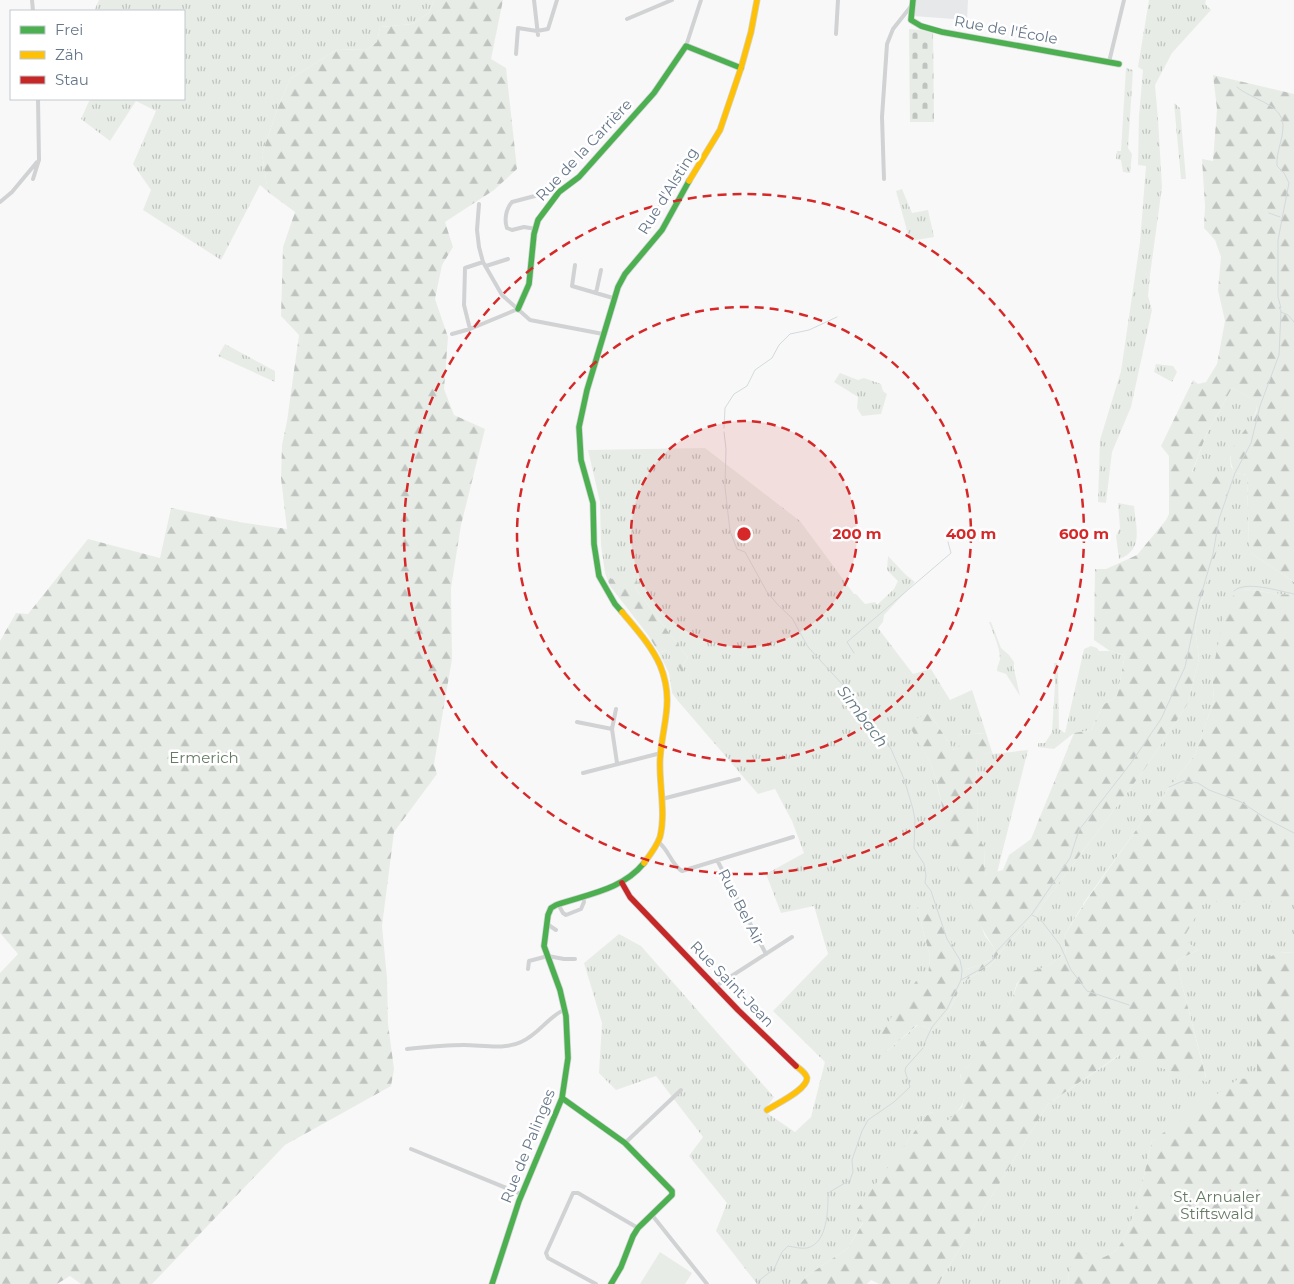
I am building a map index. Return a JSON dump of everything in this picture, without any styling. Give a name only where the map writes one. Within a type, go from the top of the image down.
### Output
[{"type":"main road","name":"Rue d'Alsting","points":[[661,753],[668,717],[667,691],[656,659],[646,641],[616,604],[599,576],[594,544],[594,503],[579,448],[580,418],[613,298],[625,274],[662,230],[691,176],[715,139],[728,110],[741,68],[753,25],[757,0]]},
{"type":"main road","name":"Rue de l'École","points":[[912,2],[911,20],[918,25],[934,28],[942,32],[1119,64]]},
{"type":"main road","points":[[686,46],[741,68]]},
{"type":"main road","name":"Rue de la Carrière","points":[[518,310],[529,284],[538,220],[559,192],[579,177],[654,93],[686,46]]},
{"type":"main road","points":[[558,904],[622,883],[634,874],[652,853],[658,842],[662,799],[661,753]]},
{"type":"main road","name":"Rue Saint-Jean","points":[[622,883],[630,896],[716,986],[778,1050],[806,1074],[808,1080],[803,1088],[768,1110]]},
{"type":"main road","name":"Rue de Palinges","points":[[492,1284],[521,1194],[562,1098],[566,1079],[568,1052],[564,1010],[544,943],[550,909],[558,904]]},
{"type":"main road","points":[[562,1098],[625,1143],[672,1191],[672,1195],[638,1228],[621,1267],[611,1284]]},
{"type":"street","points":[[534,0],[538,33]]},
{"type":"street","points":[[516,54],[518,28],[538,33],[548,29],[558,0]]},
{"type":"street","points":[[627,19],[672,0]]},
{"type":"street","points":[[686,46],[701,0]]},
{"type":"street","points":[[836,34],[838,0]]},
{"type":"street","points":[[1109,62],[1124,0]]},
{"type":"street","points":[[884,179],[882,117],[887,44],[893,29],[912,2]]},
{"type":"street","points":[[33,179],[39,160],[38,100]]},
{"type":"street","points":[[0,202],[12,192],[39,160]]},
{"type":"street","points":[[536,229],[524,227],[512,230],[507,228],[509,205],[512,202],[550,192],[559,192]]},
{"type":"street","points":[[479,204],[477,230],[479,247],[483,262],[502,295],[530,320],[603,334]]},
{"type":"street","points":[[486,266],[508,259]]},
{"type":"street","points":[[470,329],[464,305],[465,268],[483,262]]},
{"type":"street","points":[[575,265],[572,286],[613,298]]},
{"type":"street","points":[[596,293],[601,270]]},
{"type":"street","points":[[452,334],[518,310]]},
{"type":"street","points":[[616,709],[612,729],[617,763]]},
{"type":"street","points":[[577,722],[612,729]]},
{"type":"street","points":[[582,773],[661,753]]},
{"type":"street","points":[[662,799],[739,779]]},
{"type":"street","points":[[658,842],[664,846],[678,869],[682,871],[794,837]]},
{"type":"street","name":"Rue Bel Air","points":[[717,860],[766,954]]},
{"type":"street","points":[[558,904],[563,912],[568,914],[581,909],[584,902],[583,896]]},
{"type":"street","points":[[547,924],[556,930]]},
{"type":"street","points":[[716,986],[792,937]]},
{"type":"street","points":[[528,969],[528,960],[548,956],[564,960],[575,959]]},
{"type":"street","points":[[407,1049],[464,1045],[507,1046],[520,1043],[534,1035],[558,1013],[564,1010]]},
{"type":"street","points":[[625,1143],[681,1090]]},
{"type":"street","points":[[411,1149],[521,1194]]},
{"type":"street","points":[[596,1284],[548,1258],[546,1254],[573,1193],[578,1193],[638,1228]]},
{"type":"street","points":[[652,1215],[707,1284]]},
{"type":"shaded area","points":[[915,0],[968,0],[967,20],[913,16]]},
{"type":"green space","points":[[99,0],[434,0],[429,13],[412,24],[380,27],[377,42],[366,50],[338,49],[290,79],[262,154],[268,192],[260,185],[221,260],[143,210],[151,190],[133,164],[156,111],[136,101],[110,141],[81,119],[90,100],[185,100],[185,10],[94,10]]},
{"type":"green space","name":"Ermerich","points":[[434,0],[503,0],[491,59],[506,68],[517,169],[494,190],[445,222],[453,247],[442,265],[435,299],[448,337],[444,389],[454,415],[485,429],[461,525],[451,588],[452,659],[434,764],[437,774],[394,832],[382,926],[387,978],[388,1024],[394,1069],[391,1086],[285,1145],[152,1284],[81,1284],[70,1276],[57,1284],[0,1284],[0,973],[18,954],[0,933],[0,641],[16,613],[28,614],[88,539],[160,558],[171,508],[239,522],[287,529],[281,478],[282,445],[299,335],[281,316],[283,247],[295,212],[268,192],[262,154],[290,79],[338,49],[366,50],[377,42],[380,27],[412,24],[429,13]]},
{"type":"green space","points":[[1149,0],[1206,0],[1205,4],[1211,10],[1172,53],[1155,85],[1162,187],[1148,296],[1152,310],[1131,407],[1112,452],[1106,503],[1098,502],[1100,440],[1121,371],[1140,242],[1146,166],[1138,165],[1139,116],[1143,70],[1138,67]]},
{"type":"green space","points":[[909,29],[933,31],[934,122],[910,122]]},
{"type":"green space","points":[[1126,68],[1133,70],[1128,148],[1132,154],[1130,173],[1123,172],[1121,160],[1116,159],[1117,151],[1121,151]]},
{"type":"green space","points":[[1213,75],[1294,94],[1294,582],[1252,554],[1249,548],[1247,475],[1236,473],[1231,462],[1231,452],[1257,410],[1253,401],[1232,388],[1207,433],[1192,472],[1215,474],[1224,478],[1228,487],[1222,534],[1195,627],[1199,659],[1187,705],[1144,770],[1034,916],[995,958],[991,965],[963,982],[949,1011],[933,1031],[922,1025],[917,1025],[886,1052],[876,1040],[916,981],[928,975],[930,957],[917,907],[929,907],[967,969],[993,958],[995,949],[978,920],[964,889],[950,841],[935,776],[930,762],[908,724],[929,713],[954,750],[962,743],[958,735],[986,733],[992,752],[976,756],[978,840],[985,847],[984,875],[1003,870],[1009,855],[1031,839],[1074,733],[1091,730],[1103,705],[1117,696],[1125,655],[1110,651],[1094,640],[1095,569],[1106,569],[1137,555],[1166,520],[1169,514],[1169,456],[1161,446],[1193,380],[1198,384],[1206,382],[1217,364],[1225,321],[1218,290],[1221,257],[1215,240],[1204,228],[1205,206],[1202,159],[1213,161],[1217,109]]},
{"type":"green space","points":[[1174,103],[1180,108],[1186,179],[1181,179]]},
{"type":"green space","points":[[902,189],[912,213],[928,210],[934,237],[910,241],[896,191]]},
{"type":"green space","points":[[225,344],[275,371],[275,382],[218,356]]},
{"type":"green space","points":[[1156,364],[1173,366],[1177,372],[1172,382],[1154,372]]},
{"type":"green space","points":[[840,373],[858,380],[864,378],[881,384],[883,391],[887,394],[881,414],[862,416],[857,408],[858,397],[834,382]]},
{"type":"green space","points":[[1232,388],[1252,399],[1257,408],[1247,430],[1230,457],[1231,467],[1236,473],[1247,475],[1249,547],[1252,554],[1294,582],[1294,594],[1243,589],[1212,674],[1214,700],[1195,755],[1139,826],[1085,901],[1064,936],[1066,953],[1049,965],[1022,977],[1017,983],[1011,1001],[969,1066],[960,1075],[964,1097],[958,1110],[947,1122],[932,1112],[926,1116],[856,1212],[863,1222],[848,1248],[807,1276],[800,1284],[757,1284],[716,1231],[727,1203],[689,1156],[703,1137],[656,1076],[616,1090],[599,1073],[602,1023],[584,963],[619,934],[641,946],[774,1097],[764,1111],[795,1132],[811,1117],[825,1062],[773,1011],[828,954],[814,906],[781,913],[766,874],[804,853],[792,821],[775,789],[758,794],[678,701],[672,693],[669,673],[659,653],[666,650],[684,673],[683,664],[688,658],[635,588],[638,585],[634,576],[625,572],[612,579],[609,577],[608,572],[605,573],[601,545],[600,502],[588,450],[705,448],[800,521],[854,594],[865,604],[875,602],[877,605],[894,589],[898,581],[887,570],[888,556],[915,582],[884,615],[883,622],[878,628],[913,674],[931,669],[950,700],[972,690],[986,733],[958,735],[963,743],[954,750],[929,713],[909,724],[930,762],[956,863],[985,936],[995,949],[993,958],[967,969],[917,907],[930,957],[928,975],[886,1052],[918,1025],[933,1031],[949,1011],[963,982],[991,965],[995,958],[1034,916],[1144,770],[1187,705],[1199,659],[1195,627],[1204,591],[1192,473],[1207,433]]},
{"type":"green space","points":[[1118,503],[1134,506],[1137,530],[1137,537],[1132,550],[1119,559],[1116,536],[1120,528]]},
{"type":"green space","points":[[608,572],[609,577],[612,579],[625,572],[630,572],[637,580],[638,585],[635,588],[688,658],[683,664],[684,674],[666,650],[659,653],[648,635],[610,586],[605,573]]},
{"type":"green space","points":[[1243,589],[1294,594],[1294,902],[1204,902],[1183,939],[1198,950],[1176,961],[1207,1082],[1119,1055],[1048,1104],[938,1284],[879,1284],[871,1280],[867,1284],[800,1284],[807,1276],[848,1248],[863,1223],[855,1212],[926,1116],[932,1112],[947,1121],[962,1107],[964,1098],[960,1071],[969,1066],[982,1042],[1011,1001],[1019,980],[1028,973],[1049,965],[1066,953],[1064,936],[1086,901],[1139,826],[1195,755],[1214,700],[1212,674],[1227,602]]},
{"type":"green space","points":[[989,622],[991,622],[1001,648],[1014,662],[1020,696],[1006,674],[997,671],[1000,654]]},
{"type":"green space","points":[[1091,646],[1099,651],[1110,651],[1125,655],[1117,696],[1103,705],[1091,730],[1074,733],[1054,749],[1038,747],[1038,743],[1045,743],[1052,732],[1055,684],[1054,663],[1057,663],[1058,672],[1059,729],[1065,733],[1084,649]]},
{"type":"green space","points":[[1028,750],[997,873],[984,875],[985,847],[978,841],[976,755]]},
{"type":"green space","points":[[1204,902],[1294,902],[1294,953],[1279,952],[1257,1078],[1152,1141],[1133,1216],[1122,1243],[1105,1258],[1069,1272],[1068,1284],[938,1284],[1048,1104],[1120,1055],[1207,1081],[1176,961],[1198,950],[1182,939]]},
{"type":"green space","name":"St. Arnualer Stiftswald","points":[[1279,952],[1294,953],[1294,1284],[1068,1284],[1069,1272],[1075,1251],[1102,1258],[1114,1252],[1122,1243],[1138,1199],[1152,1141],[1238,1079],[1257,1078],[1257,964]]},
{"type":"green space","points":[[660,1252],[692,1273],[685,1284],[640,1284]]},
{"type":"waterway","points":[[995,953],[1032,914],[1070,858],[1079,830],[1131,763],[1161,719],[1185,667],[1199,602],[1213,554],[1219,519],[1235,473],[1251,443],[1260,406],[1279,355],[1281,311],[1279,307],[1281,308],[1278,297],[1278,240],[1289,183],[1284,173],[1277,166],[1282,136],[1282,119],[1272,107],[1237,87]]},
{"type":"waterway","points":[[1269,213],[1280,217]]},
{"type":"waterway","points":[[1281,312],[1288,315],[1294,322]]},
{"type":"waterway","name":"Simbach","points":[[724,428],[725,408],[734,394],[747,386],[755,370],[772,358],[779,345],[790,334],[809,330],[837,317]]},
{"type":"waterway","name":"Simbach","points":[[724,432],[726,449],[725,487],[730,531],[737,549],[745,552],[767,592],[792,618],[808,647],[843,685],[867,721],[882,735],[891,749],[904,779],[915,820],[914,848],[924,864],[925,883],[931,891],[947,939],[960,960],[962,970],[961,980],[947,1009],[932,1027],[925,1042]]},
{"type":"waterway","points":[[854,653],[847,642],[951,553],[948,542]]},
{"type":"waterway","points":[[1234,591],[1246,586],[1254,586],[1294,594]]},
{"type":"waterway","points":[[1169,787],[1183,781],[1198,783],[1209,790],[1241,802],[1267,819],[1294,833]]},
{"type":"waterway","points":[[1032,915],[1038,918]]},
{"type":"waterway","points":[[1041,920],[1060,945],[1071,970],[1087,991],[1129,1005]]},
{"type":"waterway","points":[[961,980],[984,967],[994,959],[993,956]]},
{"type":"waterway","name":"Simbach","points":[[757,1284],[774,1269],[782,1252],[788,1246],[807,1248],[819,1240],[825,1225],[828,1193],[850,1180],[853,1172],[852,1160],[868,1120],[894,1102],[910,1087],[905,1071],[906,1067],[923,1048]]},
{"type":"traffic: fast","points":[[913,0],[911,20],[921,26],[942,32],[1119,64]]},
{"type":"traffic: fast","points":[[518,309],[529,284],[534,234],[538,220],[559,192],[579,177],[654,93],[686,46],[741,68]]},
{"type":"traffic: fast","points":[[622,612],[615,604],[599,576],[594,544],[593,503],[581,460],[579,427],[587,390],[618,287],[625,274],[662,230],[689,181]]},
{"type":"traffic: fast","points":[[492,1284],[519,1201],[562,1098],[568,1058],[566,1016],[560,990],[544,946],[548,915],[551,908],[556,905],[615,885],[635,872],[644,863]]},
{"type":"traffic: fast","points":[[562,1098],[625,1143],[672,1191],[672,1195],[638,1228],[621,1267],[611,1284]]},
{"type":"traffic: slow","points":[[689,181],[720,130],[741,68],[757,0]]},
{"type":"traffic: slow","points":[[622,612],[652,651],[660,665],[667,690],[660,760],[662,828],[657,844],[644,863]]},
{"type":"traffic: slow","points":[[767,1110],[797,1092],[806,1083],[807,1078],[805,1074],[796,1066]]},
{"type":"traffic: jam","points":[[622,883],[630,897],[738,1010],[796,1066]]}]
